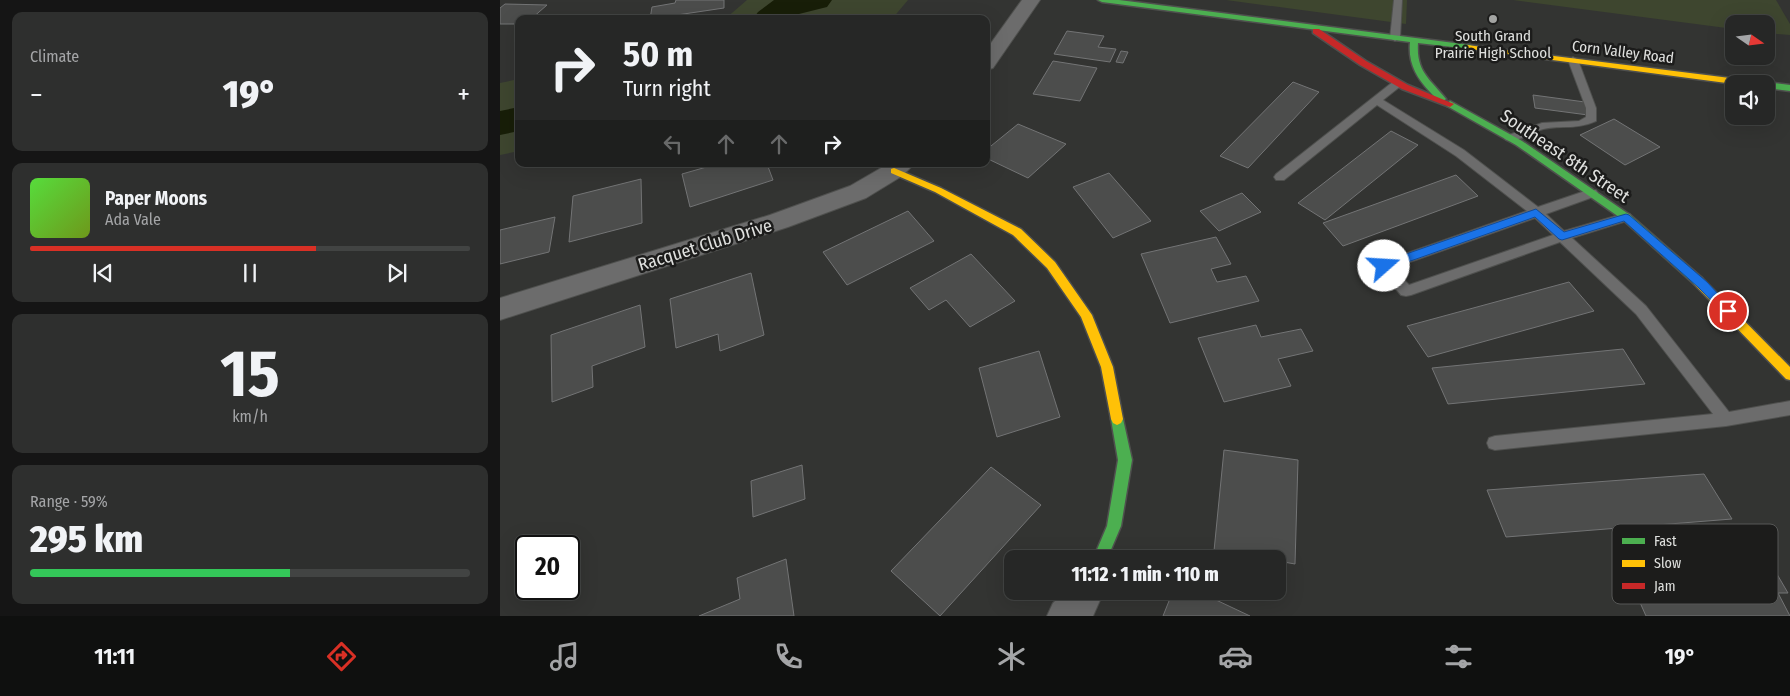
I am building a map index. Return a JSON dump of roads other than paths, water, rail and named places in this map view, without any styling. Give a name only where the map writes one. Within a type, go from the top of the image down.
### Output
[{"type":"street","points":[[990,58],[1031,0]]},
{"type":"street","name":"Corn Valley Road","points":[[1102,0],[1725,80]]},
{"type":"street","name":"Southeast 8th Street","points":[[1310,27],[1363,63],[1398,83],[1443,100],[1510,138],[1626,217],[1703,285],[1790,375]]},
{"type":"street","name":"Southeast 8th Street","points":[[1414,40],[1411,52],[1413,65],[1443,100]]},
{"type":"street","points":[[1775,86],[1790,88]]},
{"type":"street","points":[[898,167],[1017,232],[1051,265],[1086,315],[1106,367],[1125,460],[1114,526],[1104,550]]},
{"type":"street","name":"Racquet Club Drive","points":[[500,309],[779,222],[858,192],[898,167]]},
{"type":"street","points":[[1066,616],[1082,600]]},
{"type":"lane","points":[[1395,38],[1398,0]]},
{"type":"lane","points":[[1510,138],[1542,126],[1581,124],[1592,119],[1591,108],[1573,60]]},
{"type":"lane","points":[[1280,177],[1398,83]]},
{"type":"lane","points":[[1377,101],[1460,153],[1536,212],[1641,310],[1726,419]]},
{"type":"lane","points":[[1592,193],[1384,266],[1406,291],[1562,236],[1626,217]]},
{"type":"lane","points":[[1495,443],[1726,419],[1790,408]]},
{"type":"waterway","points":[[775,15],[783,8],[815,0]]},
{"type":"waterway","points":[[500,123],[515,120]]},
{"type":"place","name":"South Grand Prairie High School","points":[[1493,19]]}]
